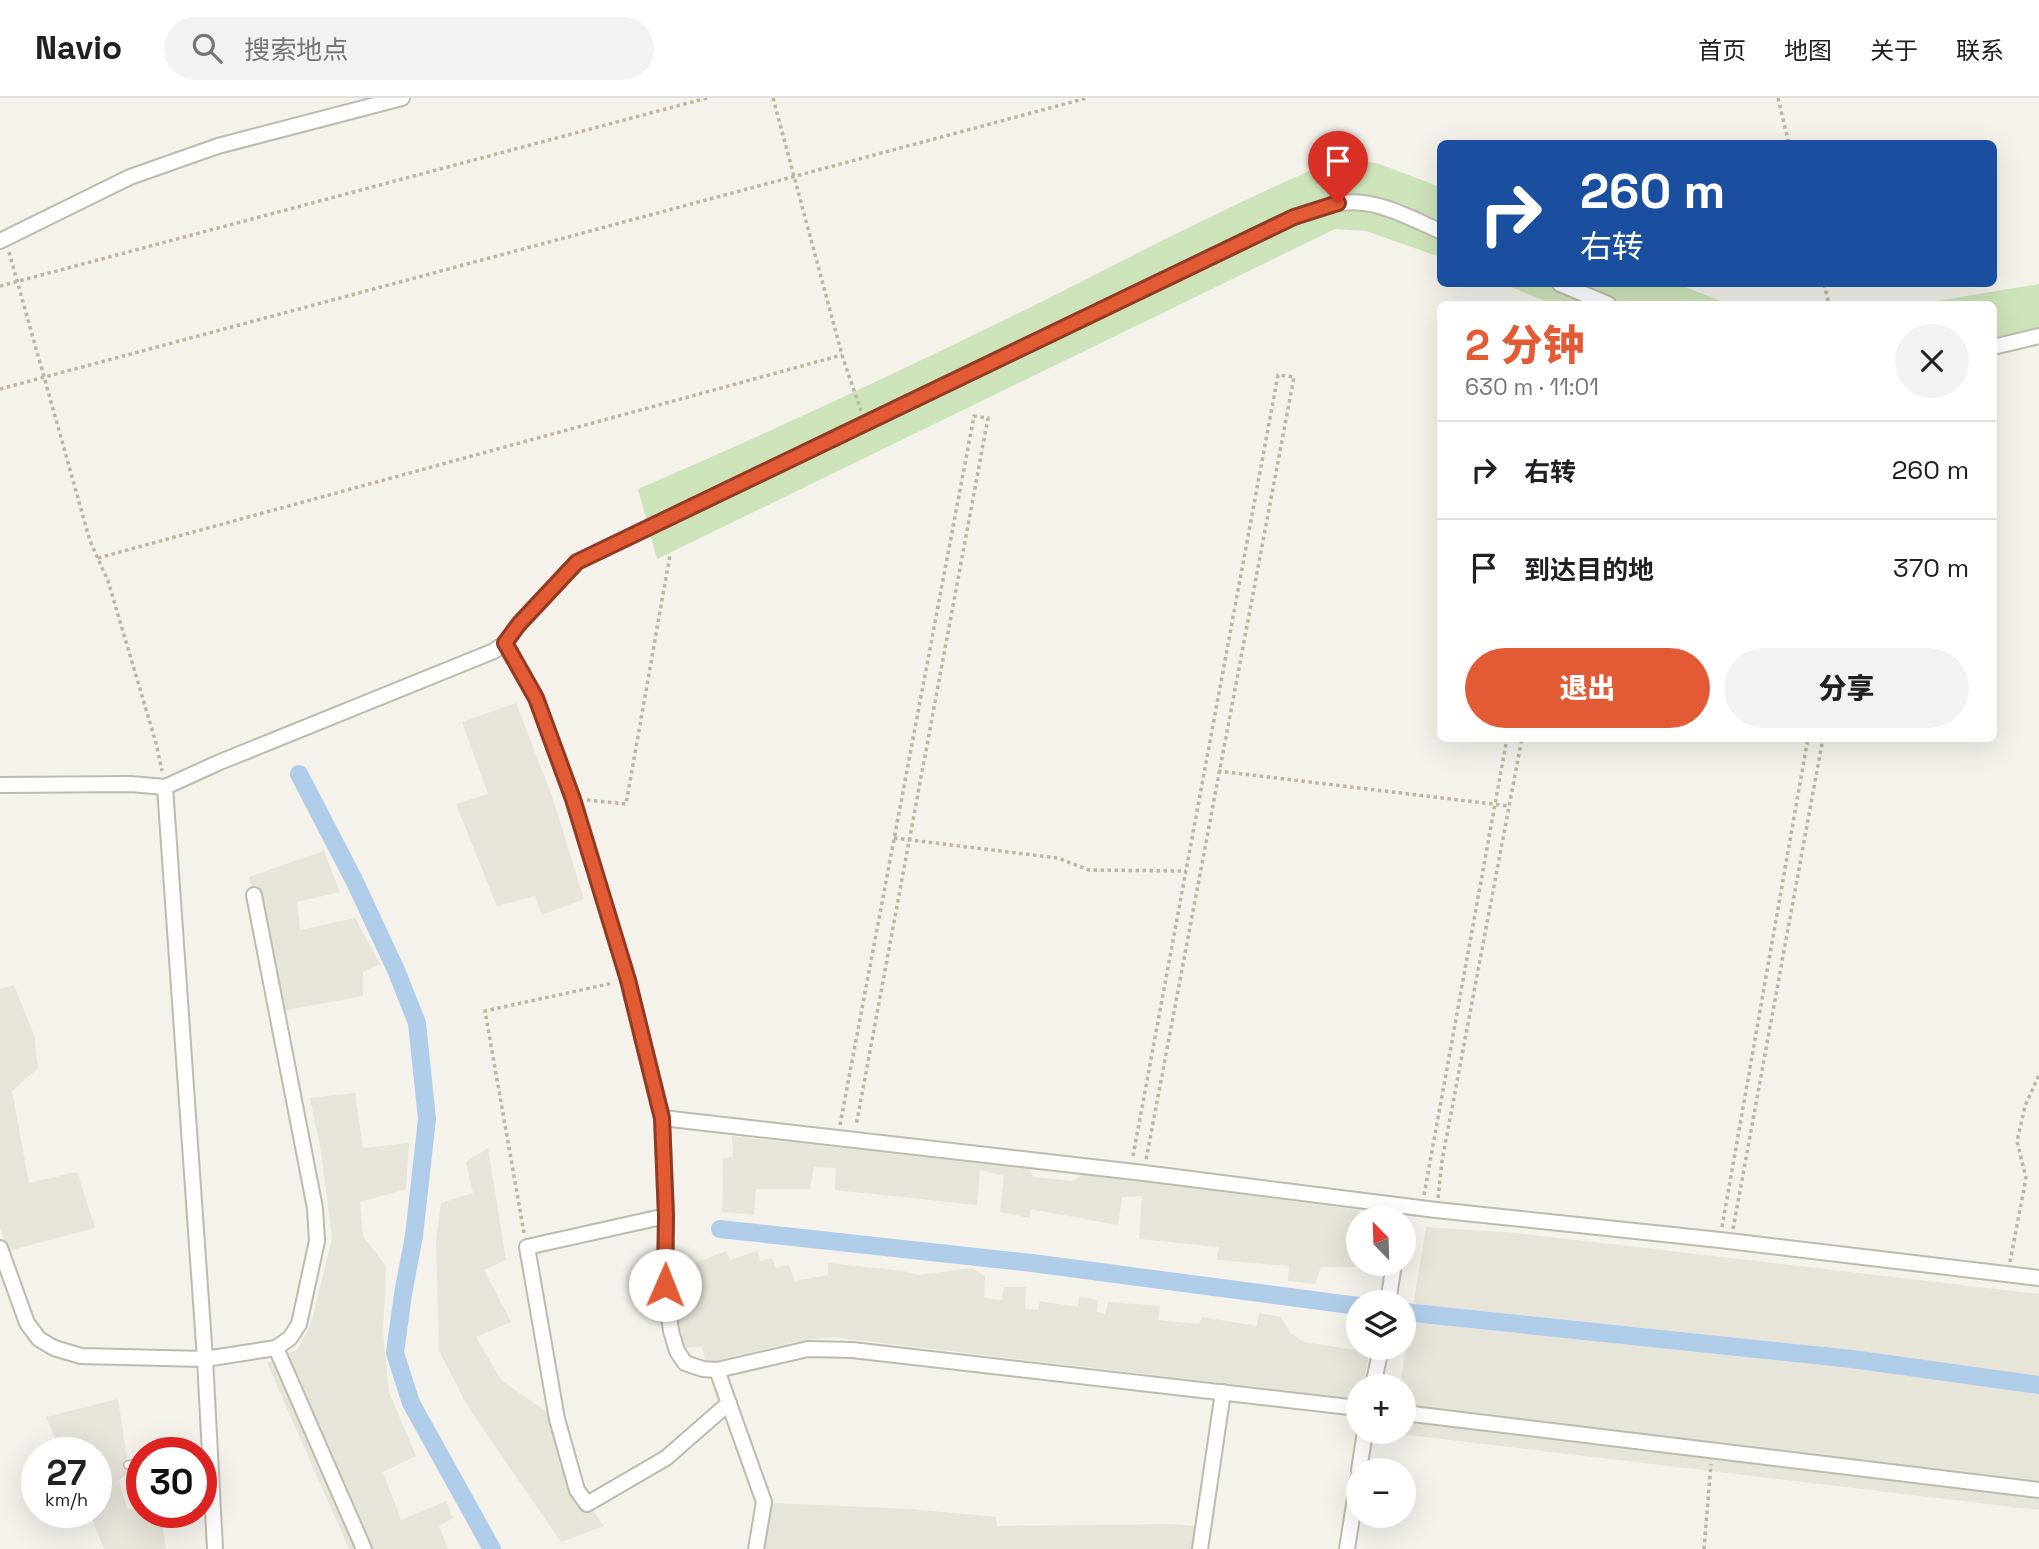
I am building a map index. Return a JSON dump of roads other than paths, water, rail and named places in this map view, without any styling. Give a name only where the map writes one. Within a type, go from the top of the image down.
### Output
[{"type":"street","points":[[2,240],[130,177],[218,146],[402,98]]},
{"type":"street","points":[[0,785],[131,784],[165,787],[494,651],[505,643],[519,624],[577,562],[1294,217],[1338,203],[1364,202],[1391,210],[1437,230]]},
{"type":"street","points":[[1567,287],[1601,301]]},
{"type":"street","points":[[1997,346],[2039,336]]},
{"type":"street","points":[[505,643],[536,698],[573,799],[628,980],[662,1118],[666,1216],[665,1285],[671,1331],[677,1351],[685,1363],[702,1369],[717,1370],[808,1349],[852,1350],[1346,1407]]},
{"type":"street","points":[[165,787],[205,1359],[206,1437]]},
{"type":"street","points":[[0,1248],[27,1323],[38,1339],[54,1348],[81,1356],[205,1359],[276,1348],[290,1338],[299,1324],[317,1241],[315,1208],[254,895]]},
{"type":"street","points":[[662,1118],[1137,1172],[1363,1206]]},
{"type":"street","points":[[1416,1210],[1429,1209],[1725,1240],[2039,1278]]},
{"type":"street","points":[[666,1216],[527,1247],[557,1419],[577,1490],[587,1504],[666,1458],[729,1403]]},
{"type":"street","points":[[276,1348],[364,1549]]},
{"type":"street","points":[[717,1370],[764,1502],[756,1549]]},
{"type":"street","points":[[1200,1549],[1223,1392]]},
{"type":"street","points":[[1416,1414],[2039,1490]]},
{"type":"street","points":[[213,1528],[215,1549]]},
{"type":"street","points":[[1347,1549],[1350,1528]]},
{"type":"waterway","points":[[299,774],[354,880],[396,970],[417,1023],[427,1119],[414,1236],[395,1353],[411,1403],[492,1549]]},
{"type":"waterway","points":[[720,1229],[1032,1263],[1346,1304]]},
{"type":"waterway","points":[[1416,1313],[1852,1359],[2039,1385]]}]
